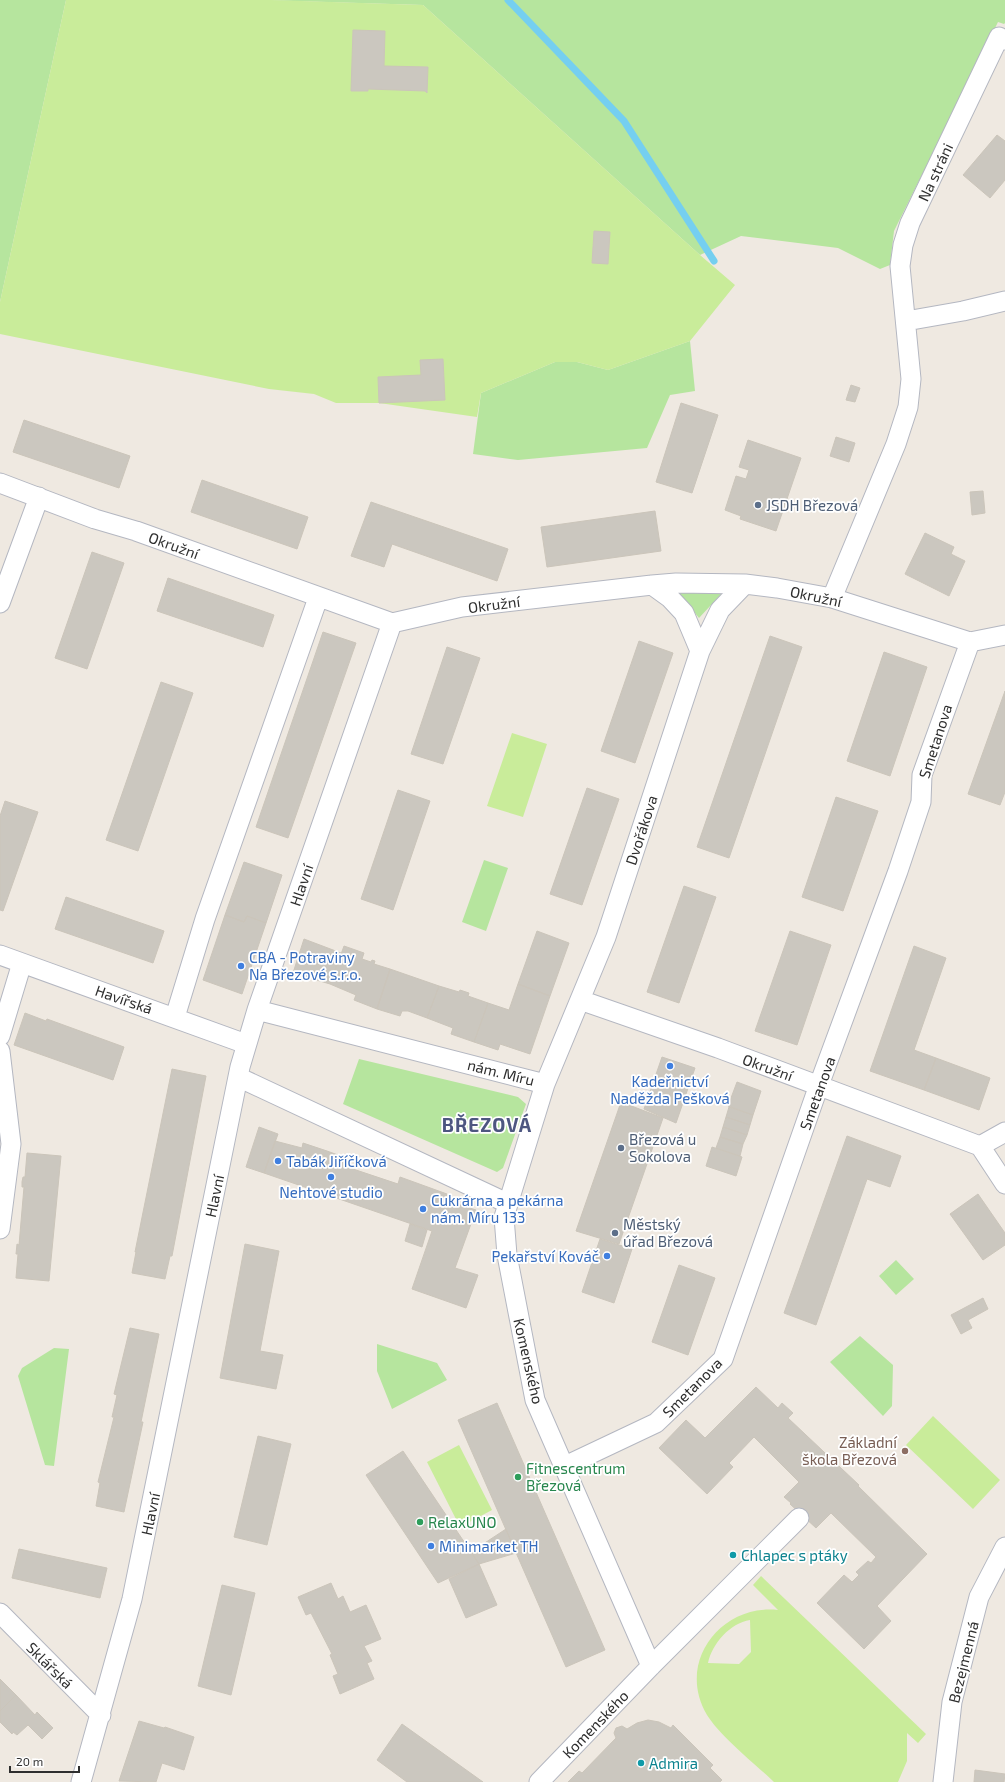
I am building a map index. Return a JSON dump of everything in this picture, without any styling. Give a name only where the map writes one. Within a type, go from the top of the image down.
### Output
[{"type":"street","name":"Na stráni","points":[[832,598],[896,444],[908,407],[910,379],[900,266],[903,245],[910,223],[999,37],[1005,40]]},
{"type":"street","points":[[906,321],[964,311],[1005,301]]},
{"type":"street","name":"Okružní","points":[[0,483],[95,519],[136,531],[318,598],[392,623],[462,607],[652,585],[676,583],[745,584],[803,591],[832,598],[970,642],[1005,635]]},
{"type":"street","points":[[0,603],[39,497]]},
{"type":"street","name":"Dvořákova","points":[[545,1084],[606,937],[700,651],[720,610],[745,584]]},
{"type":"street","points":[[652,585],[670,598],[684,613],[700,651]]},
{"type":"street","points":[[175,1017],[205,919],[318,598]]},
{"type":"street","name":"Hlavní","points":[[81,1782],[101,1715],[132,1599],[246,1044],[392,623]]},
{"type":"street","name":"Smetanova","points":[[563,1467],[656,1423],[723,1359],[819,1085],[921,802],[922,775],[970,642]]},
{"type":"street","name":"Havířská","points":[[0,955],[175,1017],[246,1044]]},
{"type":"street","points":[[0,1036],[22,963]]},
{"type":"street","name":"Okružní","points":[[580,1000],[819,1085],[980,1146]]},
{"type":"street","name":"nám. Míru","points":[[257,1010],[545,1084],[508,1203]]},
{"type":"street","points":[[0,1051],[11,1144],[0,1229]]},
{"type":"street","points":[[238,1077],[508,1203]]},
{"type":"street","points":[[1005,1132],[980,1146],[1005,1184]]},
{"type":"street","name":"Komenského","points":[[508,1203],[504,1217],[507,1255],[536,1400],[563,1467],[643,1644],[651,1666]]},
{"type":"street","name":"Komenského","points":[[539,1782],[651,1666],[800,1518]]},
{"type":"street","name":"Bezejmenná","points":[[943,1782],[952,1702],[979,1597],[1005,1548]]},
{"type":"street","name":"Sklářská","points":[[2,1618],[101,1715]]},
{"type":"green space","points":[[0,0],[66,0],[0,302]]},
{"type":"green space","points":[[66,0],[271,0],[423,5],[735,285],[690,341],[608,370],[577,362],[555,362],[481,393],[477,417],[379,403],[336,403],[314,394],[269,389],[0,334],[0,302]]},
{"type":"green space","points":[[262,0],[1005,0],[1005,23],[998,22],[894,231],[890,265],[880,269],[838,248],[741,236],[700,255],[423,5]]},
{"type":"green space","points":[[690,341],[695,391],[670,395],[647,448],[518,460],[473,454],[481,393],[555,362],[577,362],[608,370]]},
{"type":"green space","points":[[724,591],[699,618],[678,592]]},
{"type":"green space","points":[[512,733],[547,744],[523,817],[487,806]]},
{"type":"green space","points":[[484,860],[508,868],[486,931],[462,922]]},
{"type":"green space","points":[[359,1059],[518,1097],[526,1104],[503,1168],[497,1172],[343,1104]]},
{"type":"green space","points":[[896,1260],[914,1279],[896,1295],[879,1276]]},
{"type":"green space","points":[[860,1336],[893,1365],[892,1406],[883,1416],[830,1362]]},
{"type":"green space","points":[[377,1344],[437,1363],[447,1380],[392,1409],[377,1371]]},
{"type":"green space","points":[[54,1348],[69,1349],[54,1466],[45,1465],[18,1376],[22,1368]]},
{"type":"green space","points":[[933,1416],[1000,1480],[973,1509],[906,1445]]},
{"type":"green space","points":[[459,1445],[492,1510],[460,1527],[427,1462]]},
{"type":"green space","points":[[761,1576],[926,1734],[918,1743],[907,1733],[907,1761],[898,1782],[774,1782],[720,1732],[707,1715],[699,1695],[697,1676],[701,1657],[709,1641],[722,1627],[738,1617],[757,1611],[778,1610],[753,1585]],"holes":[[[750,1620],[751,1652],[739,1664],[708,1663],[713,1649],[723,1636],[736,1625]]]},
{"type":"building","points":[[353,30],[385,31],[384,66],[428,67],[427,93],[425,91],[368,89],[368,91],[351,91]]},
{"type":"building","points":[[997,135],[1005,141],[1005,180],[990,198],[963,175]]},
{"type":"building","points":[[594,231],[610,232],[608,264],[592,263]]},
{"type":"building","points":[[443,359],[445,400],[379,403],[378,377],[421,375],[420,360]]},
{"type":"building","points":[[851,385],[860,388],[855,402],[846,400]]},
{"type":"building","points":[[681,403],[718,415],[692,493],[656,482]]},
{"type":"building","points":[[24,420],[130,456],[119,488],[13,452]]},
{"type":"building","points":[[836,437],[855,443],[849,462],[830,456]]},
{"type":"building","points":[[748,440],[801,458],[776,531],[740,519],[741,516],[725,510],[736,476],[746,479],[749,470],[739,467]]},
{"type":"building","points":[[202,480],[308,517],[297,549],[191,512]]},
{"type":"building","points":[[983,491],[985,513],[972,515],[970,492]]},
{"type":"building","points":[[371,502],[508,549],[497,581],[392,544],[384,567],[351,556]]},
{"type":"building","points":[[655,511],[661,551],[547,567],[541,527]]},
{"type":"building","points":[[925,533],[954,547],[951,554],[965,561],[949,596],[905,574]]},
{"type":"building","points":[[92,552],[124,563],[87,669],[55,658]]},
{"type":"building","points":[[168,578],[274,615],[263,647],[157,611]]},
{"type":"building","points":[[323,632],[356,643],[288,838],[256,827]]},
{"type":"building","points":[[770,636],[802,647],[729,858],[697,847]]},
{"type":"building","points":[[639,641],[673,653],[635,763],[601,751]]},
{"type":"building","points":[[447,647],[480,658],[443,764],[411,754]]},
{"type":"building","points":[[884,652],[927,667],[890,776],[847,761]]},
{"type":"building","points":[[161,682],[193,693],[138,851],[106,840]]},
{"type":"building","points":[[1005,691],[1005,792],[1000,805],[968,794]]},
{"type":"building","points":[[587,788],[619,799],[582,905],[550,894]]},
{"type":"building","points":[[398,790],[430,801],[393,910],[361,899]]},
{"type":"building","points":[[836,797],[878,811],[843,911],[802,897]]},
{"type":"building","points":[[5,801],[38,812],[3,911],[0,910],[0,816]]},
{"type":"building","points":[[244,862],[282,875],[266,923],[247,916],[244,922],[225,915]]},
{"type":"building","points":[[684,886],[716,897],[679,1003],[647,992]]},
{"type":"building","points":[[66,897],[164,931],[153,963],[55,929]]},
{"type":"building","points":[[225,915],[244,922],[247,916],[266,923],[242,994],[203,980]]},
{"type":"building","points":[[537,931],[569,943],[550,996],[518,984]]},
{"type":"building","points":[[790,931],[831,945],[797,1045],[755,1031]]},
{"type":"building","points":[[304,939],[341,953],[330,984],[293,973]]},
{"type":"building","points":[[344,946],[364,953],[362,959],[371,962],[372,960],[375,961],[374,964],[390,969],[377,1009],[354,1000],[356,995],[330,984]]},
{"type":"building","points":[[914,946],[946,958],[914,1050],[936,1058],[924,1090],[870,1071]]},
{"type":"building","points":[[390,969],[439,986],[427,1018],[408,1011],[402,1011],[400,1016],[377,1009]]},
{"type":"building","points":[[518,984],[550,996],[530,1054],[500,1044],[498,1050],[474,1042],[488,1003],[509,1010]]},
{"type":"building","points":[[439,986],[459,992],[460,990],[469,993],[468,996],[488,1003],[474,1042],[451,1034],[453,1028],[427,1018]]},
{"type":"building","points":[[25,1013],[46,1021],[47,1019],[124,1047],[113,1080],[14,1045]]},
{"type":"building","points":[[662,1057],[695,1068],[676,1123],[644,1109]]},
{"type":"building","points":[[936,1058],[990,1078],[979,1110],[924,1090]]},
{"type":"building","points":[[172,1069],[206,1076],[172,1256],[170,1256],[165,1279],[132,1273]]},
{"type":"building","points":[[737,1082],[761,1091],[753,1115],[728,1106]]},
{"type":"building","points":[[621,1102],[663,1118],[619,1244],[576,1231]]},
{"type":"building","points":[[729,1107],[753,1115],[750,1125],[726,1117]]},
{"type":"building","points":[[726,1117],[750,1125],[747,1135],[723,1127]]},
{"type":"building","points":[[259,1127],[278,1134],[264,1173],[246,1167]]},
{"type":"building","points":[[723,1127],[747,1135],[743,1144],[720,1137]]},
{"type":"building","points":[[847,1136],[901,1156],[890,1187],[867,1179],[816,1325],[784,1313]]},
{"type":"building","points":[[720,1137],[743,1144],[740,1156],[716,1148]]},
{"type":"building","points":[[275,1141],[302,1148],[303,1143],[327,1151],[349,1159],[347,1167],[398,1184],[400,1177],[447,1194],[445,1200],[476,1210],[455,1268],[478,1275],[466,1308],[412,1289],[432,1231],[264,1173]]},
{"type":"building","points":[[712,1147],[742,1157],[736,1176],[706,1166]]},
{"type":"building","points":[[27,1153],[61,1156],[49,1281],[16,1278],[18,1254],[16,1254],[17,1244],[19,1245],[24,1187],[22,1187],[22,1182],[23,1177],[25,1177]]},
{"type":"building","points":[[978,1194],[1005,1233],[1005,1245],[983,1260],[950,1214]]},
{"type":"building","points":[[410,1224],[427,1230],[422,1247],[405,1241]]},
{"type":"building","points":[[600,1239],[632,1249],[614,1303],[582,1292]]},
{"type":"building","points":[[245,1244],[279,1251],[260,1351],[283,1355],[276,1389],[220,1378]]},
{"type":"building","points":[[679,1265],[715,1278],[688,1355],[652,1342]]},
{"type":"building","points":[[983,1298],[988,1309],[968,1320],[972,1328],[961,1334],[951,1315]]},
{"type":"building","points":[[130,1328],[159,1334],[141,1422],[143,1422],[124,1512],[96,1506],[100,1483],[98,1482],[114,1417],[112,1417],[117,1395],[114,1394]]},
{"type":"building","points":[[756,1387],[778,1408],[782,1403],[793,1413],[788,1418],[859,1485],[858,1486],[927,1554],[877,1606],[891,1621],[864,1649],[817,1603],[844,1575],[852,1582],[859,1575],[856,1572],[868,1561],[871,1563],[876,1557],[831,1513],[816,1528],[790,1504],[791,1503],[784,1497],[799,1482],[754,1437],[729,1463],[733,1467],[707,1494],[659,1448],[686,1420],[705,1438]]},
{"type":"building","points":[[497,1403],[605,1650],[566,1667],[458,1420]]},
{"type":"building","points":[[258,1436],[291,1444],[267,1545],[234,1537]]},
{"type":"building","points":[[403,1451],[479,1564],[438,1583],[366,1475]]},
{"type":"building","points":[[506,1529],[516,1553],[479,1564],[471,1552]]},
{"type":"building","points":[[19,1549],[107,1568],[100,1598],[12,1578]]},
{"type":"building","points":[[479,1564],[497,1605],[466,1618],[449,1579]]},
{"type":"building","points":[[331,1583],[338,1599],[343,1596],[350,1612],[366,1605],[381,1639],[364,1646],[372,1661],[367,1663],[374,1679],[340,1694],[333,1676],[338,1674],[330,1655],[332,1654],[311,1613],[306,1615],[298,1597]]},
{"type":"building","points":[[222,1585],[255,1593],[231,1695],[198,1686]]},
{"type":"building","points":[[0,1679],[16,1695],[0,1711]]},
{"type":"building","points":[[16,1695],[35,1715],[37,1712],[53,1728],[42,1739],[28,1725],[17,1735],[13,1732],[12,1734],[0,1722],[0,1711]]},
{"type":"building","points":[[648,1720],[659,1722],[671,1728],[673,1725],[713,1765],[710,1768],[722,1780],[720,1782],[568,1782],[579,1771],[582,1773],[616,1738],[614,1733],[616,1728],[622,1726],[627,1729],[637,1723]]},
{"type":"building","points":[[139,1721],[165,1727],[194,1737],[184,1770],[162,1763],[156,1782],[119,1781]]},
{"type":"building","points":[[402,1724],[483,1782],[407,1782],[377,1760]]},
{"type":"building","points":[[975,1770],[1005,1774],[1004,1782],[974,1782]]},
{"type":"waterway","points":[[508,0],[624,121],[714,261]]},
{"type":"place","name":"JSDH Březová","points":[[758,505]]},
{"type":"place","name":"CBA - Potraviny Na Březové s.r.o.","points":[[241,966]]},
{"type":"place","name":"Kadeřnictví Naděžda Pešková","points":[[670,1066]]},
{"type":"place","name":"Březová u Sokolova","points":[[621,1148]]},
{"type":"place","name":"Tabák Jiříčková","points":[[278,1161]]},
{"type":"place","name":"Nehtové studio","points":[[331,1177]]},
{"type":"place","name":"Cukrárna a pekárna nám. Míru 133","points":[[423,1209]]},
{"type":"place","name":"Městský úřad Březová","points":[[615,1233]]},
{"type":"place","name":"Pekařství Kováč","points":[[607,1256]]},
{"type":"place","name":"Základní škola Březová","points":[[905,1451]]},
{"type":"place","name":"Fitnescentrum Březová","points":[[518,1477]]},
{"type":"place","name":"RelaxUNO","points":[[420,1522]]},
{"type":"place","name":"Minimarket TH","points":[[431,1546]]},
{"type":"place","name":"Chlapec s ptáky","points":[[733,1555]]},
{"type":"place","name":"Admira","points":[[641,1763]]},
{"type":"district","name":"BŘEZOVÁ","points":[[487,1124]]}]
